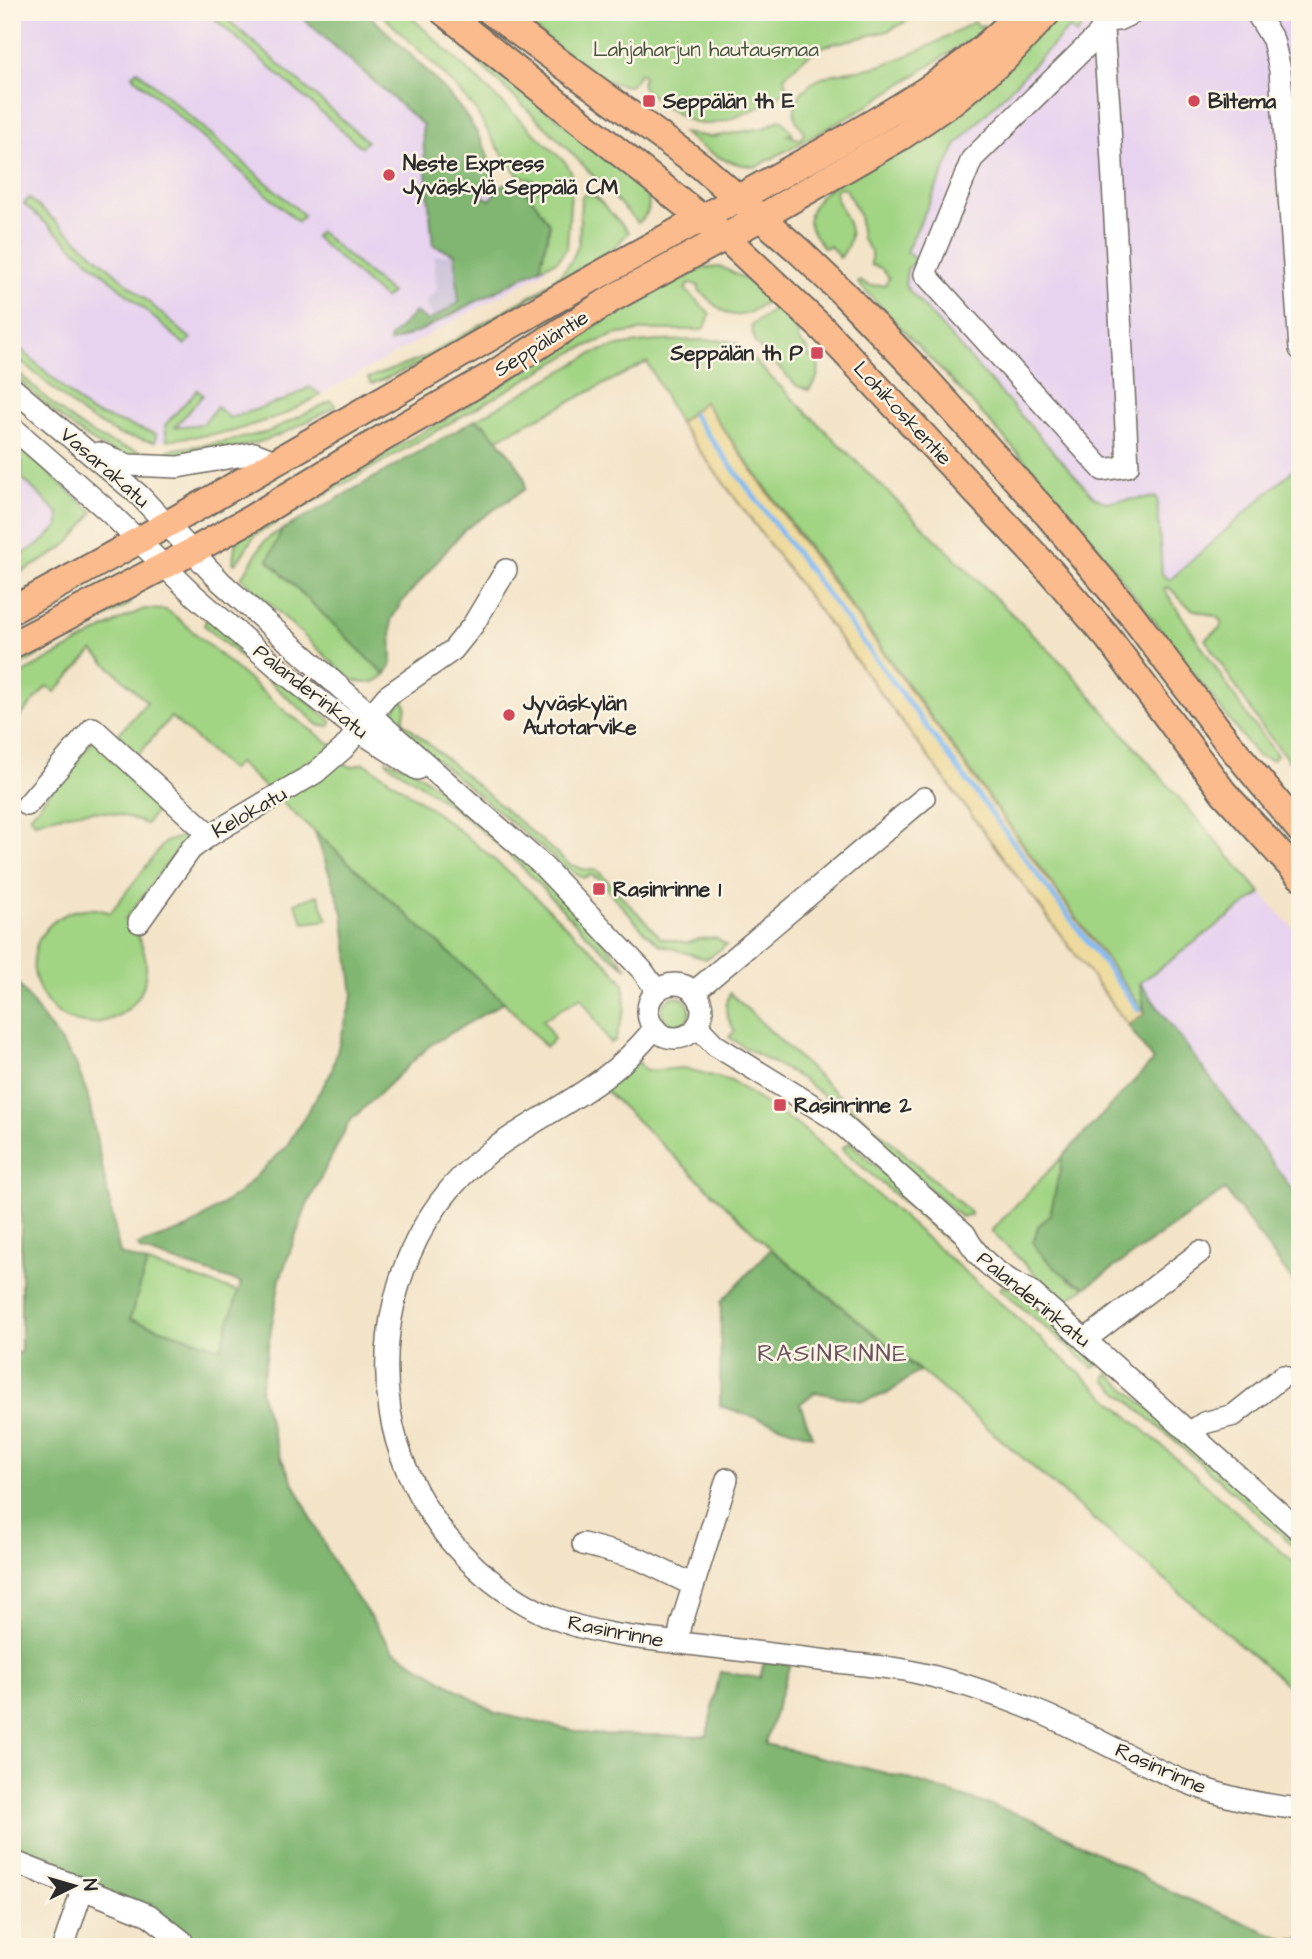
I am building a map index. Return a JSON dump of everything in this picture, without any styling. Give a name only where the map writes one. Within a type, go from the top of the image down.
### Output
[{"type":"main road","name":"Lohikoskentie","points":[[444,12],[724,236],[843,350],[1051,572],[1108,638],[1224,793],[1300,876]]},
{"type":"main road","name":"Lohikoskentie","points":[[491,12],[701,166],[843,293],[921,374],[1048,515],[1131,614],[1226,740],[1300,830]]},
{"type":"main road","name":"Seppäläntie","points":[[12,610],[169,525],[597,276],[874,123],[988,44],[1021,12]]},
{"type":"main road","name":"Seppäläntie","points":[[12,645],[194,551],[494,374],[613,298],[902,136],[953,101],[1004,59],[1048,12]]},
{"type":"street","points":[[1101,21],[1129,466],[1103,470],[925,274],[972,159],[1024,107],[1101,21],[1118,20],[1135,12]]},
{"type":"street","points":[[1256,12],[1273,40],[1280,70],[1300,349]]},
{"type":"street","name":"Vasarakatu","points":[[12,388],[139,495],[194,551]]},
{"type":"street","name":"Vasarakatu","points":[[12,427],[164,565]]},
{"type":"street","points":[[82,446],[128,465],[178,467],[254,453],[277,463]]},
{"type":"street","name":"Palanderinkatu","points":[[194,551],[221,582],[365,722]]},
{"type":"street","name":"Palanderinkatu","points":[[164,565],[195,596],[283,672],[365,722],[469,802],[541,864],[642,970],[657,991]]},
{"type":"street","name":"Kelokatu","points":[[139,922],[191,849],[315,773],[343,749],[387,696],[453,650],[473,625],[506,570]]},
{"type":"street","points":[[27,805],[93,728],[210,835]]},
{"type":"street","points":[[694,992],[923,798]]},
{"type":"street","points":[[672,984],[694,992],[702,1009],[697,1027],[685,1036],[677,1038],[668,1037],[655,1028],[649,1013],[652,998],[657,991],[672,984]]},
{"type":"street","name":"Palanderinkatu","points":[[697,1027],[715,1045],[838,1121],[965,1234],[971,1247],[989,1266],[1030,1291],[1300,1531]]},
{"type":"street","name":"Rasinrinne","points":[[655,1028],[634,1053],[604,1078],[505,1139],[477,1161],[439,1203],[416,1241],[391,1316],[386,1365],[392,1422],[407,1471],[436,1522],[474,1566],[513,1596],[552,1617],[604,1632],[903,1670],[971,1685],[1044,1714],[1187,1783],[1252,1802],[1300,1809]]},
{"type":"street","points":[[1085,1340],[1200,1252]]},
{"type":"street","points":[[1189,1433],[1204,1423],[1234,1415],[1283,1377]]},
{"type":"street","points":[[678,1643],[693,1585],[727,1479]]},
{"type":"street","points":[[583,1545],[639,1559],[693,1585]]},
{"type":"street","points":[[12,1861],[149,1914],[182,1941],[185,1947]]},
{"type":"street","points":[[63,1947],[83,1888]]},
{"type":"shaded area","points":[[12,12],[296,12],[424,126],[560,253],[543,272],[285,414],[231,432],[155,442],[85,416],[12,353]]},
{"type":"shaded area","points":[[1081,12],[1300,12],[1300,464],[1170,580],[1162,575],[1105,502],[1094,497],[905,286],[906,252],[957,144],[1069,28]]},
{"type":"shaded area","points":[[455,254],[459,303],[434,318],[425,303],[437,290],[434,256]]},
{"type":"shaded area","points":[[12,430],[85,493],[83,520],[12,567]]},
{"type":"shaded area","points":[[1261,893],[1300,936],[1300,1200],[1140,984]]},
{"type":"green space","points":[[207,12],[219,12],[367,141],[361,147]]},
{"type":"green space","points":[[296,12],[366,12],[443,88],[478,134],[488,156],[491,177],[482,196],[490,200],[500,186],[515,184],[529,195],[550,225],[540,268],[424,329],[390,343],[389,339],[415,312],[428,321],[459,303],[455,254],[433,245],[422,129],[424,126]]},
{"type":"green space","points":[[379,12],[406,12],[566,163],[572,174],[567,248],[557,261],[540,268],[550,225],[522,186],[538,190],[535,181],[518,175],[474,108],[441,71]]},
{"type":"green space","name":"Lahjaharjun hautausmaa","points":[[515,12],[924,12],[888,31],[824,46],[803,59],[784,77],[788,90],[742,115],[703,124],[679,115],[643,89],[644,76],[640,73],[630,86],[602,78]]},
{"type":"green space","points":[[1070,15],[1082,25],[1077,35],[1069,28],[957,144],[906,252],[916,260],[907,269],[905,286],[1094,497],[1105,502],[1157,497],[1162,574],[1170,580],[1300,464],[1300,775],[1260,724],[1205,639],[1220,628],[1223,622],[1217,617],[1192,609],[1169,587],[1164,589],[1250,720],[1277,755],[1273,760],[1257,756],[1062,501],[858,283],[860,281],[870,286],[885,285],[889,278],[881,268],[871,265],[871,251],[862,239],[859,215],[846,189],[839,187],[835,192],[850,230],[847,248],[840,258],[830,246],[824,248],[810,227],[812,209],[822,194],[1055,16]]},
{"type":"green space","points":[[975,21],[978,26],[984,25],[980,33],[858,112],[756,167],[716,156],[683,133],[711,137],[764,128],[781,119],[793,134],[788,135],[802,138],[804,132],[796,119],[796,105],[802,92],[813,83],[831,75],[894,61]]},
{"type":"green space","points":[[468,44],[646,192],[648,209],[638,223],[559,140],[463,48]]},
{"type":"green space","points":[[137,70],[304,215],[298,222],[132,75]]},
{"type":"green space","points":[[583,195],[594,195],[629,232],[613,249],[424,362],[372,384],[368,378],[423,358],[539,291],[561,274],[572,260],[579,243],[581,200]]},
{"type":"green space","points":[[29,198],[191,339],[185,345],[24,204]]},
{"type":"green space","points":[[319,231],[391,293],[385,299],[315,237]]},
{"type":"green space","points":[[721,267],[754,283],[768,294],[798,334],[798,340],[809,351],[807,354],[813,360],[816,358],[818,375],[809,390],[797,386],[755,343],[751,326],[774,309],[772,304],[764,304],[748,313],[732,315],[712,303],[699,290],[699,286],[690,283],[685,289],[710,314],[706,326],[701,330],[645,330],[614,335],[577,350],[255,535],[238,561],[233,563],[235,545],[246,532],[451,416],[628,306],[703,268]]},
{"type":"green space","points":[[725,340],[736,343],[1067,668],[1261,893],[1140,983],[1145,1013],[704,402],[679,423],[647,362],[497,439],[483,423],[475,420],[594,353],[642,343]]},
{"type":"green space","points":[[12,341],[90,412],[156,434],[155,442],[120,435],[85,416],[12,353]]},
{"type":"green space","points":[[12,367],[60,410],[93,434],[132,450],[155,453],[155,457],[117,453],[84,436],[12,374]]},
{"type":"green space","points":[[310,387],[321,395],[285,414],[231,432],[167,440],[165,425],[197,390],[203,395],[175,427],[203,424],[217,407],[230,418],[285,400]]},
{"type":"green space","points":[[331,401],[336,406],[291,430],[262,441],[227,449],[166,456],[169,450],[268,432]]},
{"type":"green space","points":[[475,420],[495,436],[510,455],[524,478],[525,489],[464,530],[402,602],[391,620],[392,664],[385,675],[268,560],[282,530]]},
{"type":"green space","points":[[12,441],[93,512],[67,544],[12,577],[12,561],[45,540],[59,525],[59,514],[22,478],[22,462],[12,454]]},
{"type":"green space","points":[[282,530],[268,560],[385,675],[381,679],[368,683],[349,678],[241,577],[263,544]]},
{"type":"green space","points":[[128,598],[130,604],[12,670],[12,662]]},
{"type":"green space","points":[[144,609],[166,610],[175,616],[286,712],[332,745],[325,754],[351,767],[364,763],[392,781],[446,820],[522,884],[606,963],[624,984],[625,1008],[615,1041],[610,1043],[581,997],[543,1020],[554,1039],[546,1047],[504,1002],[238,763],[231,770],[171,717],[136,757],[115,738],[147,702],[93,651],[55,692],[47,686],[12,726],[12,679]]},
{"type":"green space","points":[[207,618],[331,721],[331,724],[320,726],[204,625]]},
{"type":"green space","points":[[403,699],[406,706],[403,722],[569,864],[586,870],[597,870],[661,938],[688,943],[716,938],[726,945],[705,959],[659,944],[598,879],[591,875],[583,878],[562,865],[395,725],[394,711]]},
{"type":"green space","points":[[96,737],[165,800],[146,824],[116,814],[91,811],[35,822],[30,816]]},
{"type":"green space","points":[[386,760],[412,769],[489,826],[532,864],[627,968],[585,934],[492,839]]},
{"type":"green space","points":[[315,832],[504,1002],[429,1046],[349,1122],[307,1205],[280,1279],[260,1392],[280,1456],[337,1569],[393,1650],[496,1713],[590,1734],[707,1736],[720,1672],[760,1678],[764,1662],[790,1664],[765,1744],[902,1777],[1030,1818],[1180,1896],[1286,1940],[1300,1939],[1300,1947],[192,1947],[12,1856],[12,1355],[21,1352],[21,1218],[12,1162],[12,975],[75,1062],[87,1093],[120,1254],[147,1263],[130,1319],[221,1348],[241,1283],[140,1250],[138,1245],[188,1228],[240,1192],[286,1147],[331,1073],[353,995],[343,913]]},
{"type":"green space","points":[[187,837],[125,920],[142,945],[145,959],[146,973],[137,999],[127,1010],[113,1018],[89,1023],[68,1019],[52,1007],[40,990],[34,970],[35,950],[45,930],[64,915],[75,911],[93,909],[110,913],[165,842]]},
{"type":"green space","points":[[318,895],[328,920],[304,923],[295,903]]},
{"type":"green space","points":[[1140,983],[1300,1200],[1300,1291],[1225,1190],[1086,1287],[1057,1269],[1033,1244],[1038,1226],[1050,1215],[1063,1156],[1153,1061],[1128,1025],[1145,1013]]},
{"type":"green space","points":[[730,993],[971,1215],[961,1217],[864,1129],[803,1080],[729,1037],[735,1031],[726,1013]]},
{"type":"green space","points":[[676,997],[686,1001],[690,1011],[686,1021],[676,1025],[666,1021],[662,1011],[666,1001]]},
{"type":"green space","points":[[639,1062],[645,1071],[684,1068],[731,1081],[802,1128],[1300,1568],[1300,1696],[934,1382],[771,1249],[603,1088]]},
{"type":"green space","points":[[849,1142],[960,1241],[969,1254],[966,1257],[842,1149]]},
{"type":"green space","points":[[1063,1156],[1050,1216],[1038,1226],[1068,1280],[1086,1287],[1064,1302],[991,1231]]},
{"type":"green space","points":[[771,1249],[919,1371],[887,1394],[862,1401],[815,1392],[800,1404],[812,1436],[720,1406],[721,1302]]},
{"type":"green space","points":[[147,1263],[239,1292],[221,1348],[129,1319]]},
{"type":"green space","points":[[1004,1285],[1025,1298],[1099,1365],[1093,1368],[1000,1289]]},
{"type":"green space","points":[[1108,1373],[1300,1540],[1300,1551],[1105,1380]]},
{"type":"sand","points":[[704,402],[806,547],[1145,1013],[1128,1025],[679,423]]},
{"type":"waterway","points":[[693,415],[1139,1010]]},
{"type":"place","name":"Seppälän th E","points":[[649,101]]},
{"type":"place","name":"Biltema","points":[[1194,101]]},
{"type":"place","name":"Neste Express Jyväskylä Seppälä CM","points":[[389,175]]},
{"type":"place","name":"Seppälän th P","points":[[817,353]]},
{"type":"place","name":"Jyväskylän Autotarvike","points":[[509,715]]},
{"type":"place","name":"Rasinrinne 1","points":[[599,889]]},
{"type":"place","name":"Rasinrinne 2","points":[[780,1105]]},
{"type":"district","name":"RASINRINNE","points":[[833,1353]]}]
